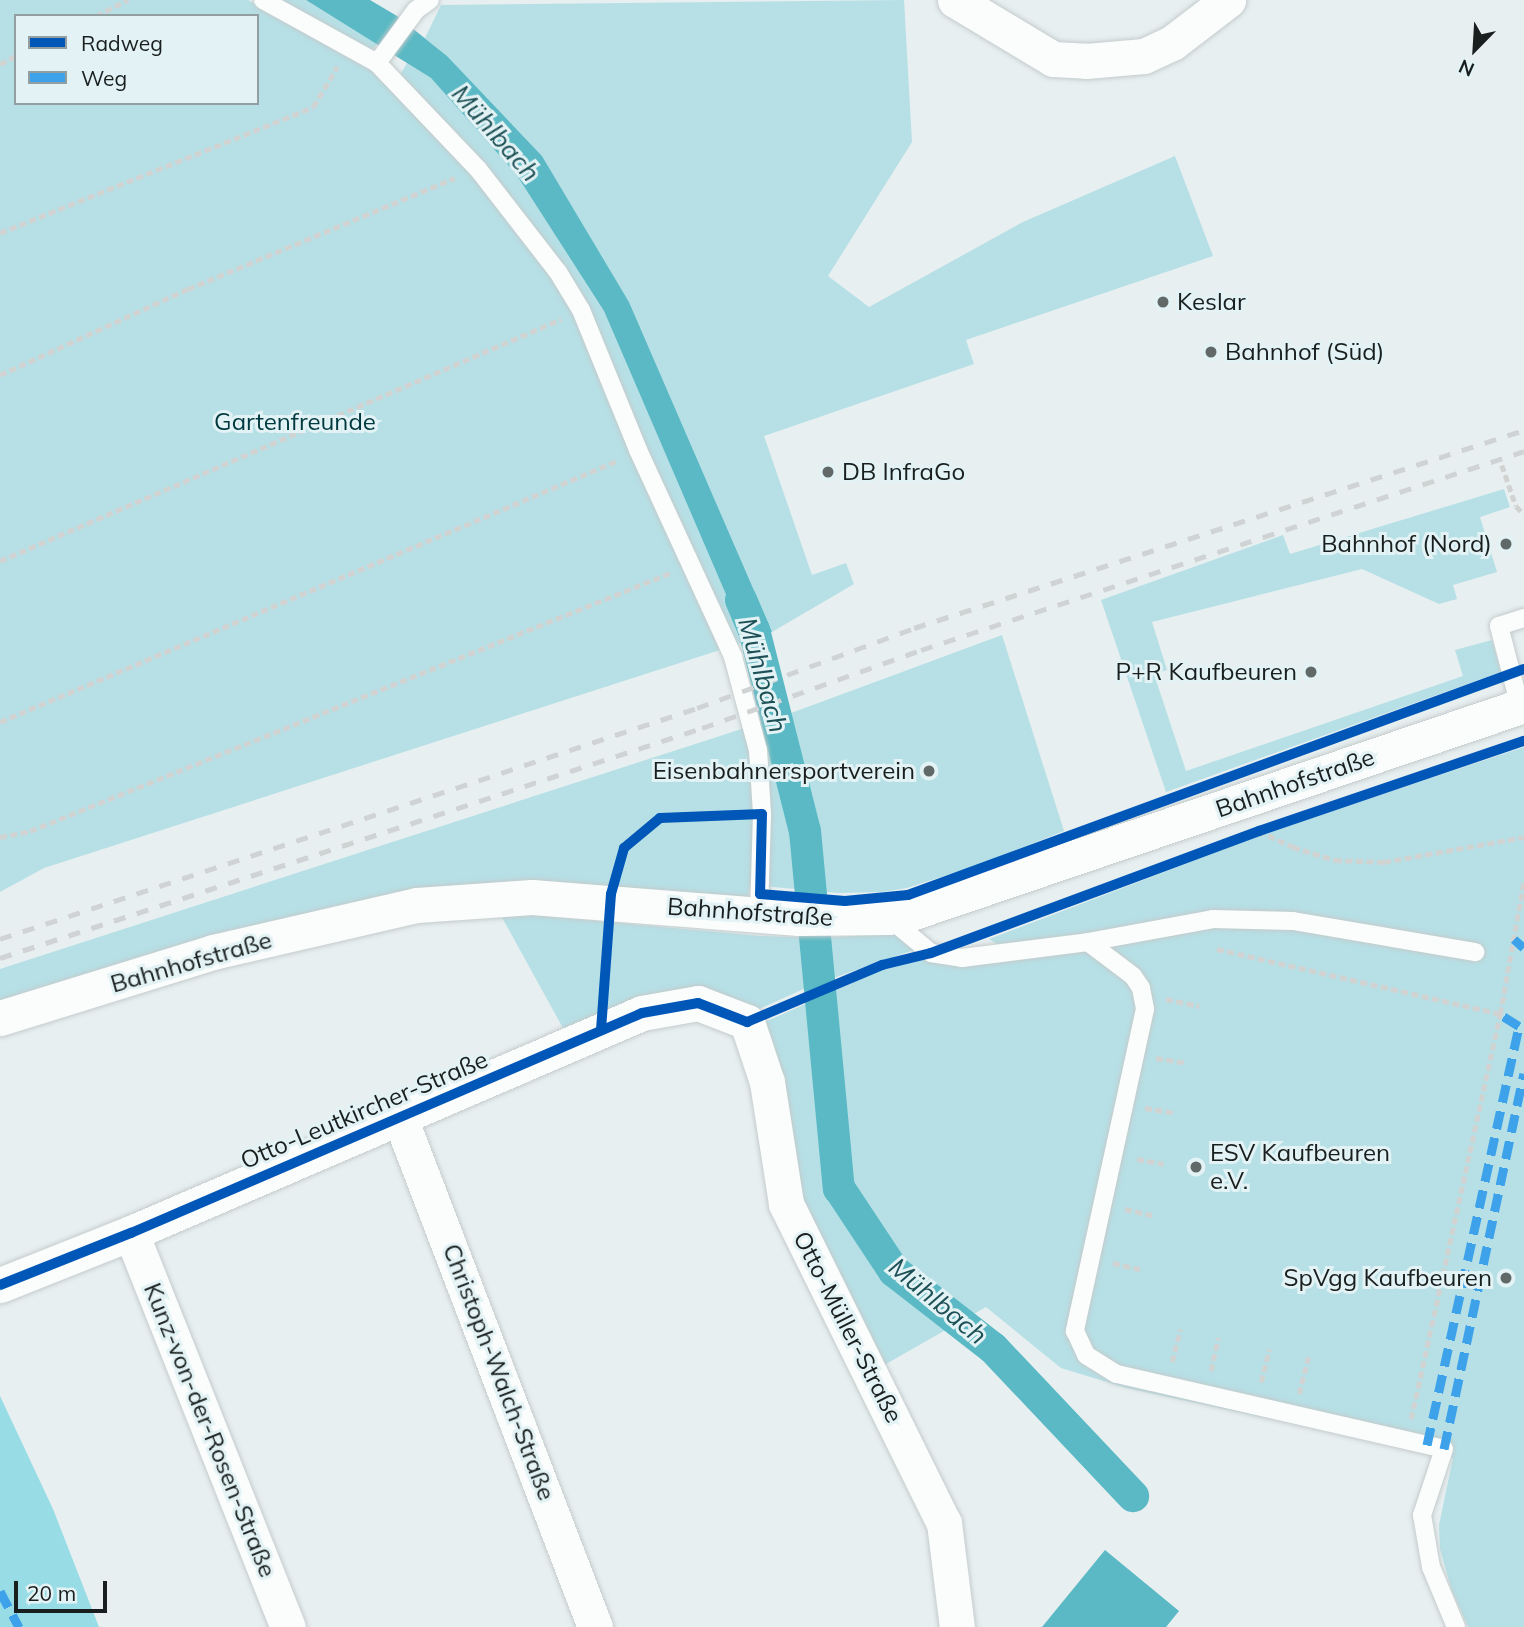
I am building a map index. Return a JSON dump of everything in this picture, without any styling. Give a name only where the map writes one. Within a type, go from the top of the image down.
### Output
[{"type":"street","points":[[955,0],[1053,59],[1086,61],[1144,55],[1172,43],[1228,0]]},
{"type":"street","name":"Bahnhofstraße","points":[[0,1018],[213,953],[417,905],[532,897],[799,918],[888,917],[911,914],[1522,706]]},
{"type":"street","name":"Otto-Leutkircher-Straße","points":[[0,1285],[131,1233],[642,1013],[698,1003],[747,1022]]},
{"type":"street","name":"Otto-Müller-Straße","points":[[747,1022],[767,1082],[786,1204],[870,1367],[944,1523],[957,1627]]},
{"type":"street","name":"Christoph-Walch-Straße","points":[[400,1118],[595,1627]]},
{"type":"street","name":"Kunz-von-der-Rosen-Straße","points":[[131,1233],[288,1627]]},
{"type":"lane","points":[[263,0],[348,48],[382,57],[478,169],[558,272],[581,310],[638,450],[733,657],[758,750],[762,814],[759,915]]},
{"type":"lane","points":[[382,57],[423,5]]},
{"type":"lane","points":[[1522,706],[1499,626],[1524,618]]},
{"type":"lane","points":[[888,917],[930,953],[962,958],[1088,942],[1213,919],[1293,921],[1475,952]]},
{"type":"lane","points":[[1088,942],[1133,976],[1141,988],[1145,1009],[1074,1331],[1086,1355],[1117,1374],[1444,1449],[1422,1516],[1431,1567],[1456,1627]]},
{"type":"path","points":[[100,14],[128,0]]},
{"type":"path","points":[[0,233],[313,107],[348,48]]},
{"type":"path","points":[[0,375],[188,289],[478,169]]},
{"type":"path","points":[[0,561],[581,310]]},
{"type":"path","points":[[0,722],[219,631],[638,450]]},
{"type":"path","points":[[1502,465],[1516,506],[1524,514]]},
{"type":"path","points":[[0,837],[43,826],[690,564]]},
{"type":"path","points":[[1259,831],[1293,847],[1335,860],[1384,862],[1524,837]]},
{"type":"path","points":[[1412,1419],[1500,1014],[1524,880]]},
{"type":"path","points":[[1217,949],[1500,1014]]},
{"type":"path","points":[[1163,999],[1199,1006]]},
{"type":"path","points":[[1153,1057],[1187,1063]]},
{"type":"path","points":[[1139,1107],[1175,1113]]},
{"type":"path","points":[[1132,1158],[1164,1164]]},
{"type":"path","points":[[1121,1209],[1152,1214]]},
{"type":"path","points":[[1108,1262],[1140,1269]]},
{"type":"path","points":[[1171,1365],[1180,1329]]},
{"type":"path","points":[[1210,1374],[1218,1338]]},
{"type":"path","points":[[1261,1385],[1269,1349]]},
{"type":"path","points":[[1300,1392],[1308,1357]]},
{"type":"green space","name":"Gartenfreunde","points":[[0,0],[248,0],[387,80],[468,166],[550,270],[576,315],[720,650],[44,868],[0,892]]},
{"type":"green space","points":[[274,0],[306,0],[377,44],[370,52]]},
{"type":"green space","points":[[904,0],[912,142],[828,276],[869,307],[1023,222],[1175,156],[1213,256],[966,340],[974,364],[764,436],[812,575],[846,563],[854,584],[772,632],[629,302],[542,156],[447,56],[425,38],[441,5]]},
{"type":"green space","points":[[407,63],[431,78],[516,174],[604,311],[746,641],[737,644],[642,447],[587,306],[400,75]]},
{"type":"green space","points":[[1504,489],[1510,507],[1480,517],[1497,572],[1453,585],[1457,599],[1439,604],[1362,569],[1152,622],[1167,670],[1154,674],[1186,771],[1463,676],[1455,650],[1492,640],[1501,672],[1166,792],[1101,600],[1283,535],[1290,554]]},
{"type":"green space","points":[[1002,635],[1064,831],[978,865],[907,888],[882,892],[839,893],[750,885],[747,902],[532,886],[0,1008],[0,969],[794,712]]},
{"type":"green space","name":"ESV Kaufbeuren e.V.","points":[[1524,747],[1524,1627],[1468,1627],[1451,1588],[1440,1549],[1439,1525],[1453,1458],[1126,1388],[1061,1368],[986,1307],[879,1368],[795,1201],[756,1026],[886,968],[997,944],[989,939],[1264,834]]},
{"type":"green space","points":[[499,912],[760,936],[825,938],[897,933],[917,949],[810,986],[746,1015],[698,996],[569,1039]]},
{"type":"shaded area","points":[[0,1396],[53,1509],[99,1627],[0,1627]]},
{"type":"water","points":[[306,0],[370,0],[397,16],[447,56],[542,156],[629,302],[772,632],[746,641],[604,311],[516,174],[431,78]]},
{"type":"water","points":[[1105,1550],[1179,1611],[1166,1627],[1042,1627]]},
{"type":"waterway","name":"Mühlbach","points":[[741,600],[754,630],[805,831],[839,1188],[894,1271],[993,1348],[1133,1496]]},
{"type":"railway","points":[[0,939],[697,708],[914,628],[1524,430]]},
{"type":"railway","points":[[0,958],[702,728],[921,650],[1524,451]]},
{"type":"marked path","points":[[1514,939],[1524,948]]},
{"type":"marked path","points":[[1427,1445],[1519,1026],[1500,1014]]},
{"type":"marked path","points":[[1444,1449],[1524,1073]]},
{"type":"marked path","points":[[0,1591],[19,1627]]},
{"type":"cycle path","points":[[601,1030],[611,894],[624,848],[660,818],[762,814],[760,894],[845,901],[908,895],[1524,669]]},
{"type":"cycle path","points":[[0,1285],[131,1233],[642,1013],[698,1003],[747,1022],[882,965],[931,953],[1259,831],[1524,741]]},
{"type":"place","name":"Keslar","points":[[1163,302]]},
{"type":"place","name":"Bahnhof (Süd)","points":[[1211,352]]},
{"type":"place","name":"DB InfraGo","points":[[828,472]]},
{"type":"place","name":"Bahnhof (Nord)","points":[[1506,544]]},
{"type":"place","name":"P+R Kaufbeuren","points":[[1311,672]]},
{"type":"place","name":"Eisenbahnersportverein","points":[[929,771]]},
{"type":"place","name":"ESV Kaufbeuren e.V.","points":[[1196,1167]]},
{"type":"place","name":"SpVgg Kaufbeuren","points":[[1506,1278]]}]
